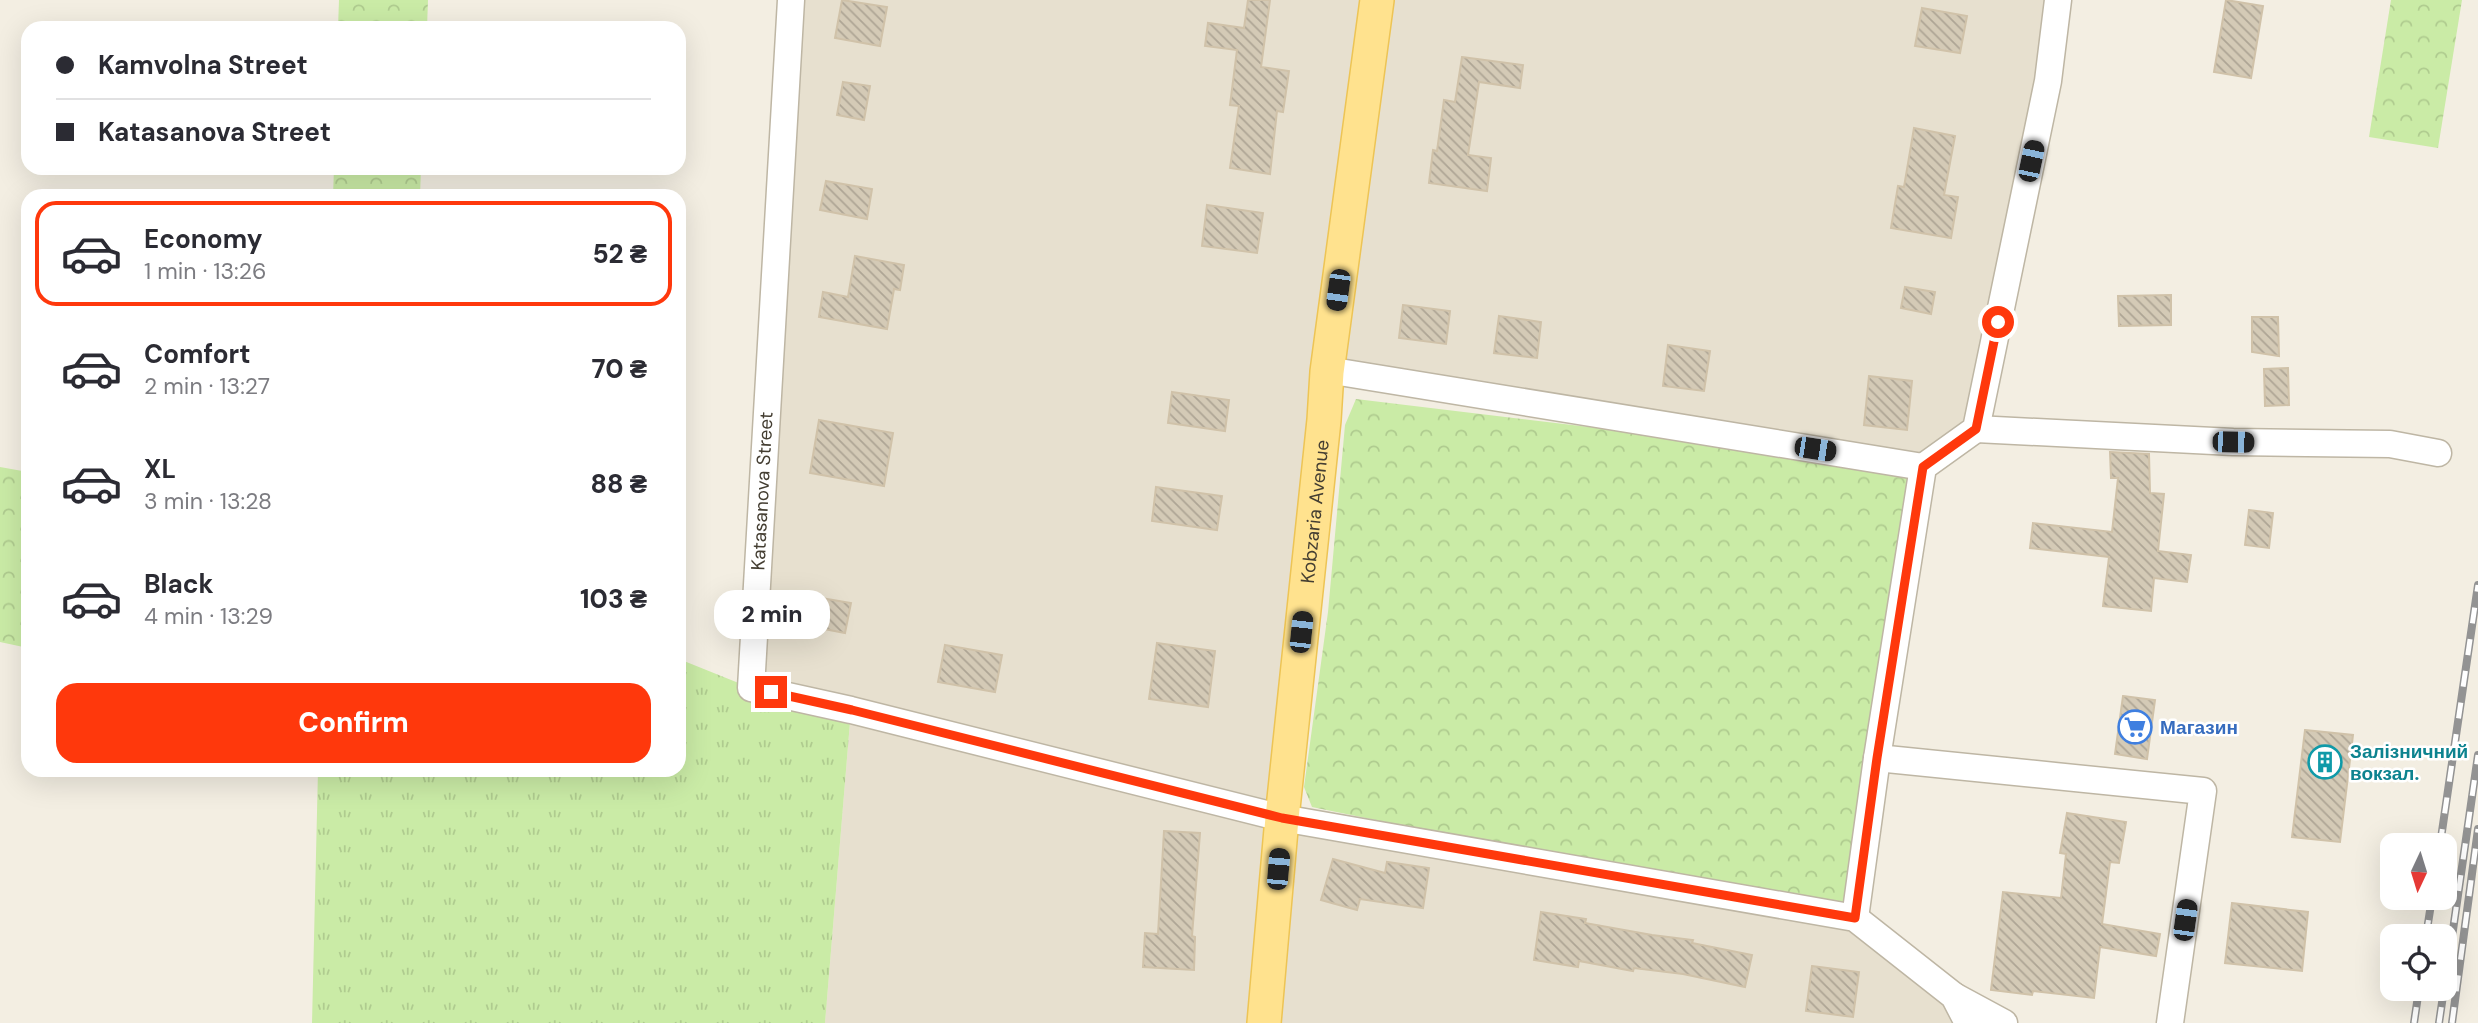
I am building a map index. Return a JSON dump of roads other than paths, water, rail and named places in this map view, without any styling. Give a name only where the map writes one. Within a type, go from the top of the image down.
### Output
[{"type":"main road","name":"Kobzaria Avenue","points":[[1264,1023],[1327,370],[1377,0]]},
{"type":"street","name":"Katasanova Street","points":[[791,0],[751,688],[852,710],[1282,818]]},
{"type":"street","points":[[1976,429],[2048,80],[2058,0]]},
{"type":"street","points":[[1327,370],[1923,467],[1976,429],[2233,442],[2390,444],[2438,453]]},
{"type":"street","points":[[1855,918],[1877,758],[1923,467]]},
{"type":"street","points":[[1877,758],[2203,791],[2170,1023]]},
{"type":"street","points":[[1282,818],[1855,918],[1954,996],[2004,1023]]},
{"type":"street","points":[[1954,996],[1968,1023]]},
{"type":"railway","points":[[2442,833],[2478,585]]},
{"type":"railway","points":[[2454,924],[2478,755]]},
{"type":"railway","points":[[2452,1023],[2478,829]]},
{"type":"railway","points":[[2428,924],[2430,910]]},
{"type":"railway","points":[[2414,1023],[2417,1001]]},
{"type":"railway","points":[[2439,1023],[2442,1001]]},
{"type":"place","name":"Магазин","points":[[2135,727]]},
{"type":"place","name":"Залізничний вокзал.","points":[[2325,762]]}]
